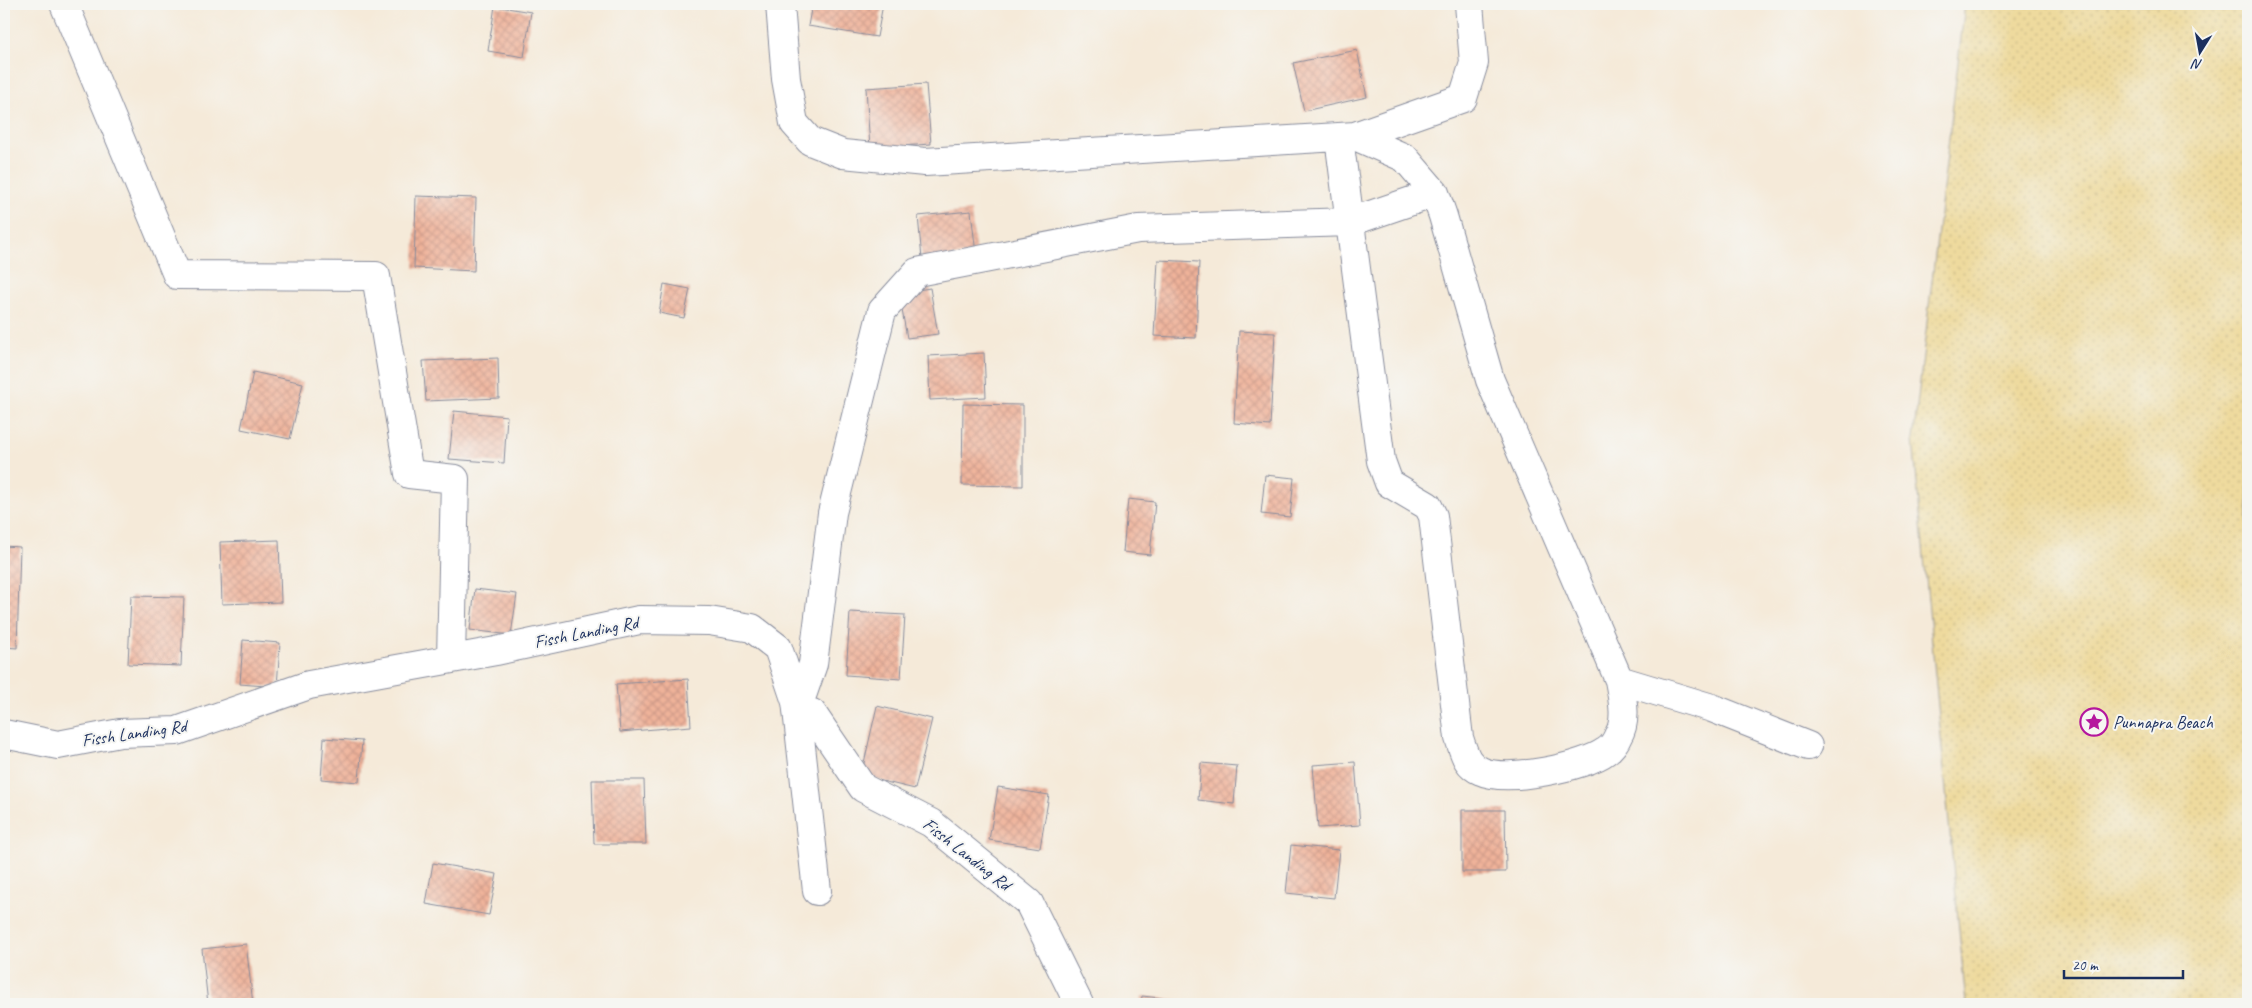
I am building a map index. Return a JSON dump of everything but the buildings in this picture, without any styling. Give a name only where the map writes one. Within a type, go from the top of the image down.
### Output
[{"type":"street","points":[[64,4],[176,275],[376,276],[409,474],[456,479],[451,659]]},
{"type":"street","points":[[780,4],[786,79],[794,123],[810,141],[843,154],[925,162],[1321,137],[1347,137],[1464,98],[1474,63],[1469,4]]},
{"type":"street","points":[[1347,137],[1405,158],[1434,193],[1443,216],[1490,380],[1619,680],[1624,712],[1619,735],[1608,750],[1595,758],[1563,767],[1517,776],[1498,776],[1480,771],[1466,761],[1459,738],[1433,516],[1428,506],[1389,483],[1381,460],[1350,222],[1347,137]]},
{"type":"street","points":[[817,891],[797,710],[813,664],[832,513],[882,311],[917,272],[1138,229],[1350,222],[1434,193]]},
{"type":"street","name":"Fissh Landing Rd","points":[[4,734],[58,745],[120,733],[177,731],[309,685],[451,659],[639,620],[709,621],[752,628],[778,648],[797,710],[812,714],[863,788],[931,823],[1029,903],[1080,1004]]},
{"type":"street","points":[[1619,680],[1712,708],[1808,746]]},
{"type":"sand","name":"Punnapra Beach","points":[[1965,4],[2248,4],[2248,1004],[1966,1004],[1913,440]]},
{"type":"place","name":"Punnapra Beach","points":[[2094,722]]}]
